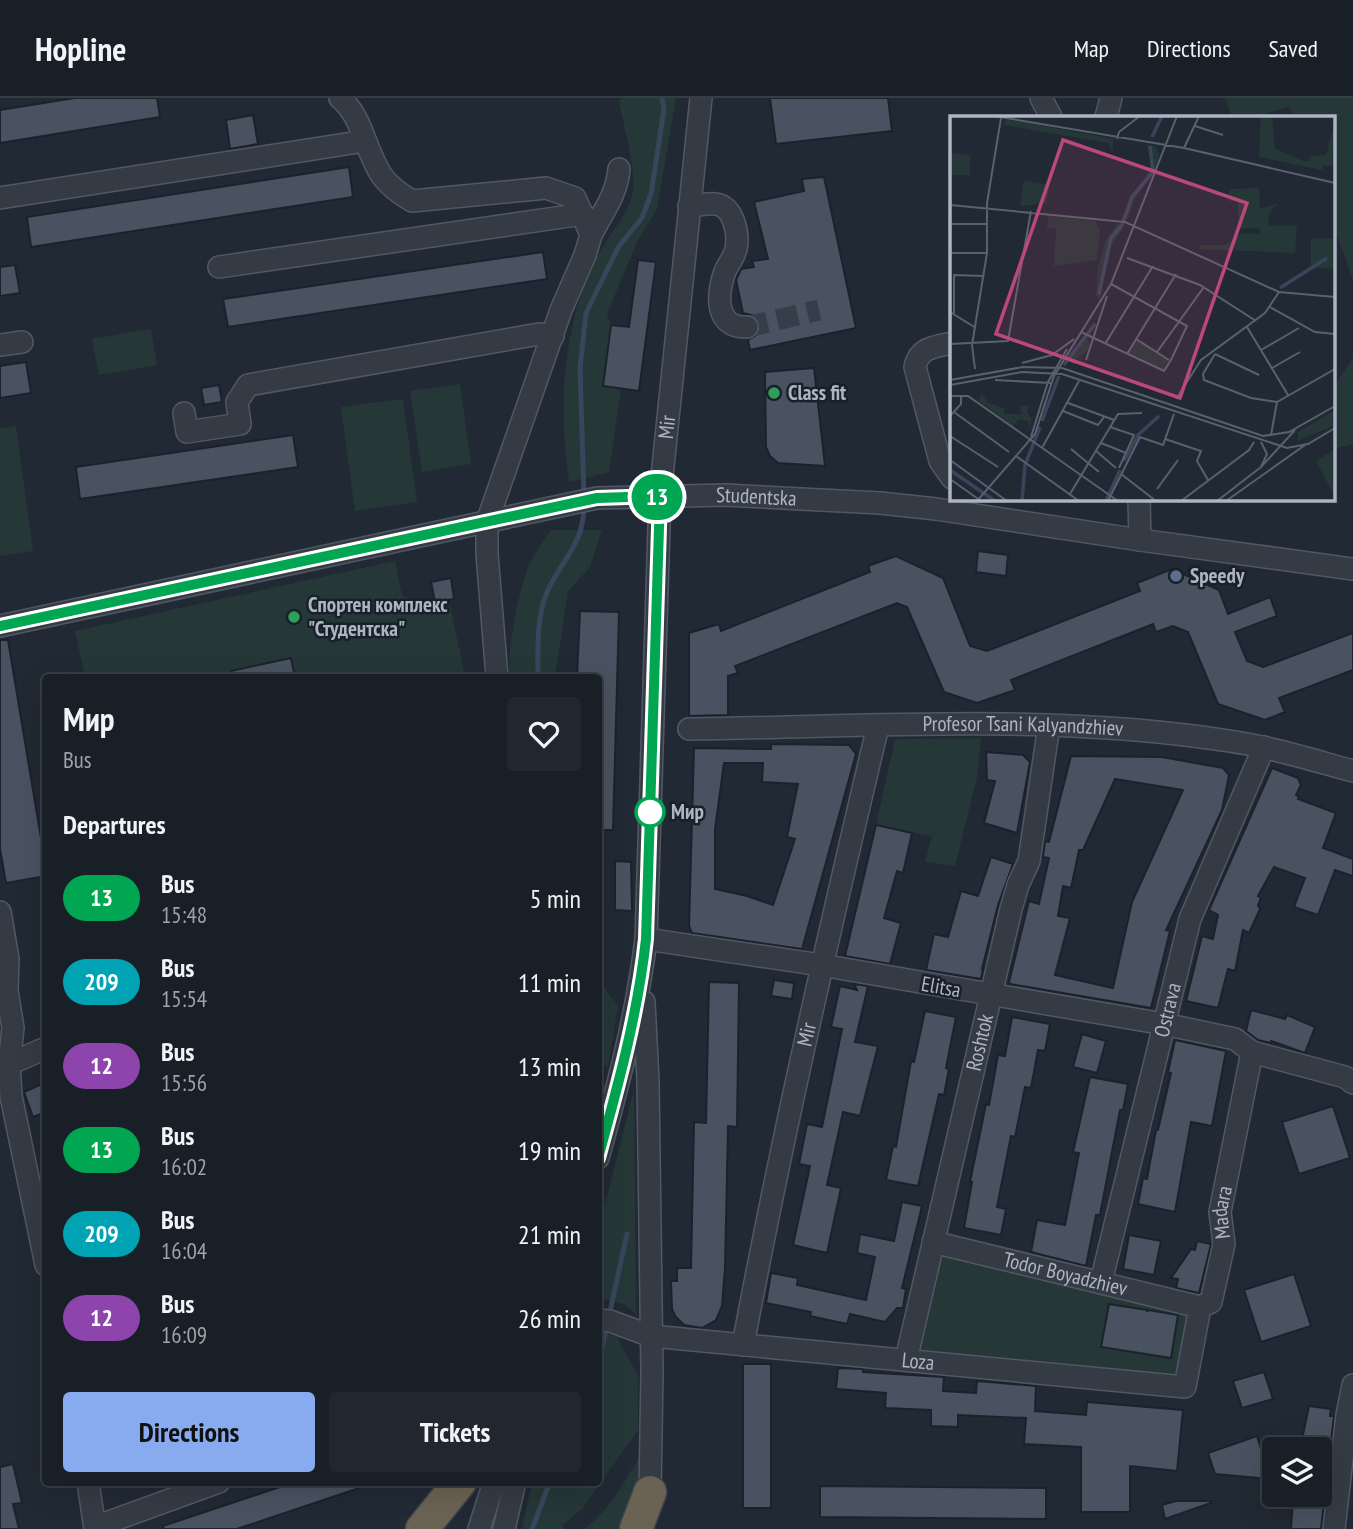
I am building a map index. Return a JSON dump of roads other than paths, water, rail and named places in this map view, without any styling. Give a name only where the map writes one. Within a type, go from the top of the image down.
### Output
[{"type":"highway","points":[[422,1529],[457,1486]]},
{"type":"highway","points":[[636,1529],[650,1492]]},
{"type":"highway","points":[[650,1492],[662,1529]]},
{"type":"street","points":[[340,98],[352,108],[381,175],[394,190],[412,201],[546,188],[575,198],[591,235]]},
{"type":"street","name":"Mir","points":[[602,1143],[625,1059],[643,969],[646,939],[660,496],[701,98]]},
{"type":"street","points":[[1041,98],[1050,116]]},
{"type":"street","points":[[1106,116],[1111,98]]},
{"type":"street","points":[[0,198],[365,141]]},
{"type":"street","points":[[497,674],[487,522],[591,235],[612,200],[619,169]]},
{"type":"street","points":[[689,206],[716,204],[732,215],[737,246],[724,276],[720,308],[725,320],[736,327],[747,327]]},
{"type":"street","points":[[219,267],[583,214]]},
{"type":"street","points":[[184,413],[187,432],[240,424],[237,402],[248,385],[539,334],[553,336]]},
{"type":"street","points":[[0,345],[22,342]]},
{"type":"street","points":[[950,343],[926,349],[918,357],[915,367],[940,461],[950,475]]},
{"type":"street","name":"Studentska","points":[[0,626],[597,498],[725,495],[880,503],[1353,569]]},
{"type":"street","points":[[1139,500],[1140,540]]},
{"type":"street","name":"Profesor Tsani Kalyandzhiev","points":[[689,729],[971,723],[1131,730],[1264,747],[1353,771]]},
{"type":"street","name":"Roshtok","points":[[906,1360],[1018,885],[1029,861],[1049,725]]},
{"type":"street","name":"Mir","points":[[743,1345],[821,965],[878,726]]},
{"type":"street","name":"Ostrava","points":[[1101,1282],[1190,919],[1264,747]]},
{"type":"street","points":[[0,912],[8,959],[7,991],[13,1028],[9,1064],[11,1096],[41,1223]]},
{"type":"street","name":"Elitsa","points":[[646,939],[821,965],[1164,1024],[1235,1039],[1252,1052]]},
{"type":"street","name":"Mir","points":[[643,969],[648,1081],[650,1492]]},
{"type":"street","points":[[9,1064],[42,1050]]},
{"type":"street","points":[[1252,1052],[1345,1077],[1353,1083]]},
{"type":"street","name":"Madara","points":[[1185,1387],[1200,1307],[1211,1302],[1224,1244],[1220,1212],[1252,1052]]},
{"type":"street","name":"Todor Boyadzhiev","points":[[933,1242],[1200,1307]]},
{"type":"street","name":"Loza","points":[[602,1320],[651,1336],[1185,1387]]},
{"type":"street","points":[[1334,1529],[1347,1458],[1353,1385]]},
{"type":"street","points":[[89,1486],[95,1528],[208,1486]]},
{"type":"street","points":[[479,1529],[493,1486]]},
{"type":"street","points":[[504,1529],[514,1486]]},
{"type":"waterway","points":[[584,496],[580,368],[586,313],[619,246],[642,218],[651,194],[664,109],[662,98]]},
{"type":"waterway","points":[[538,674],[541,611],[548,590],[577,541],[584,505]]},
{"type":"waterway","points":[[609,1316],[627,1234]]},
{"type":"waterway","points":[[602,1348],[607,1326]]},
{"type":"waterway","points":[[532,1529],[548,1486]]},
{"type":"tunnel","points":[[747,327],[819,310]]},
{"type":"place","name":"Class fit","points":[[774,393]]},
{"type":"place","name":"Speedy","points":[[1176,576]]},
{"type":"place","name":"Спортен комплекс \"Студентска\"","points":[[294,617]]},
{"type":"place","name":"Мир","points":[[650,812]]}]
